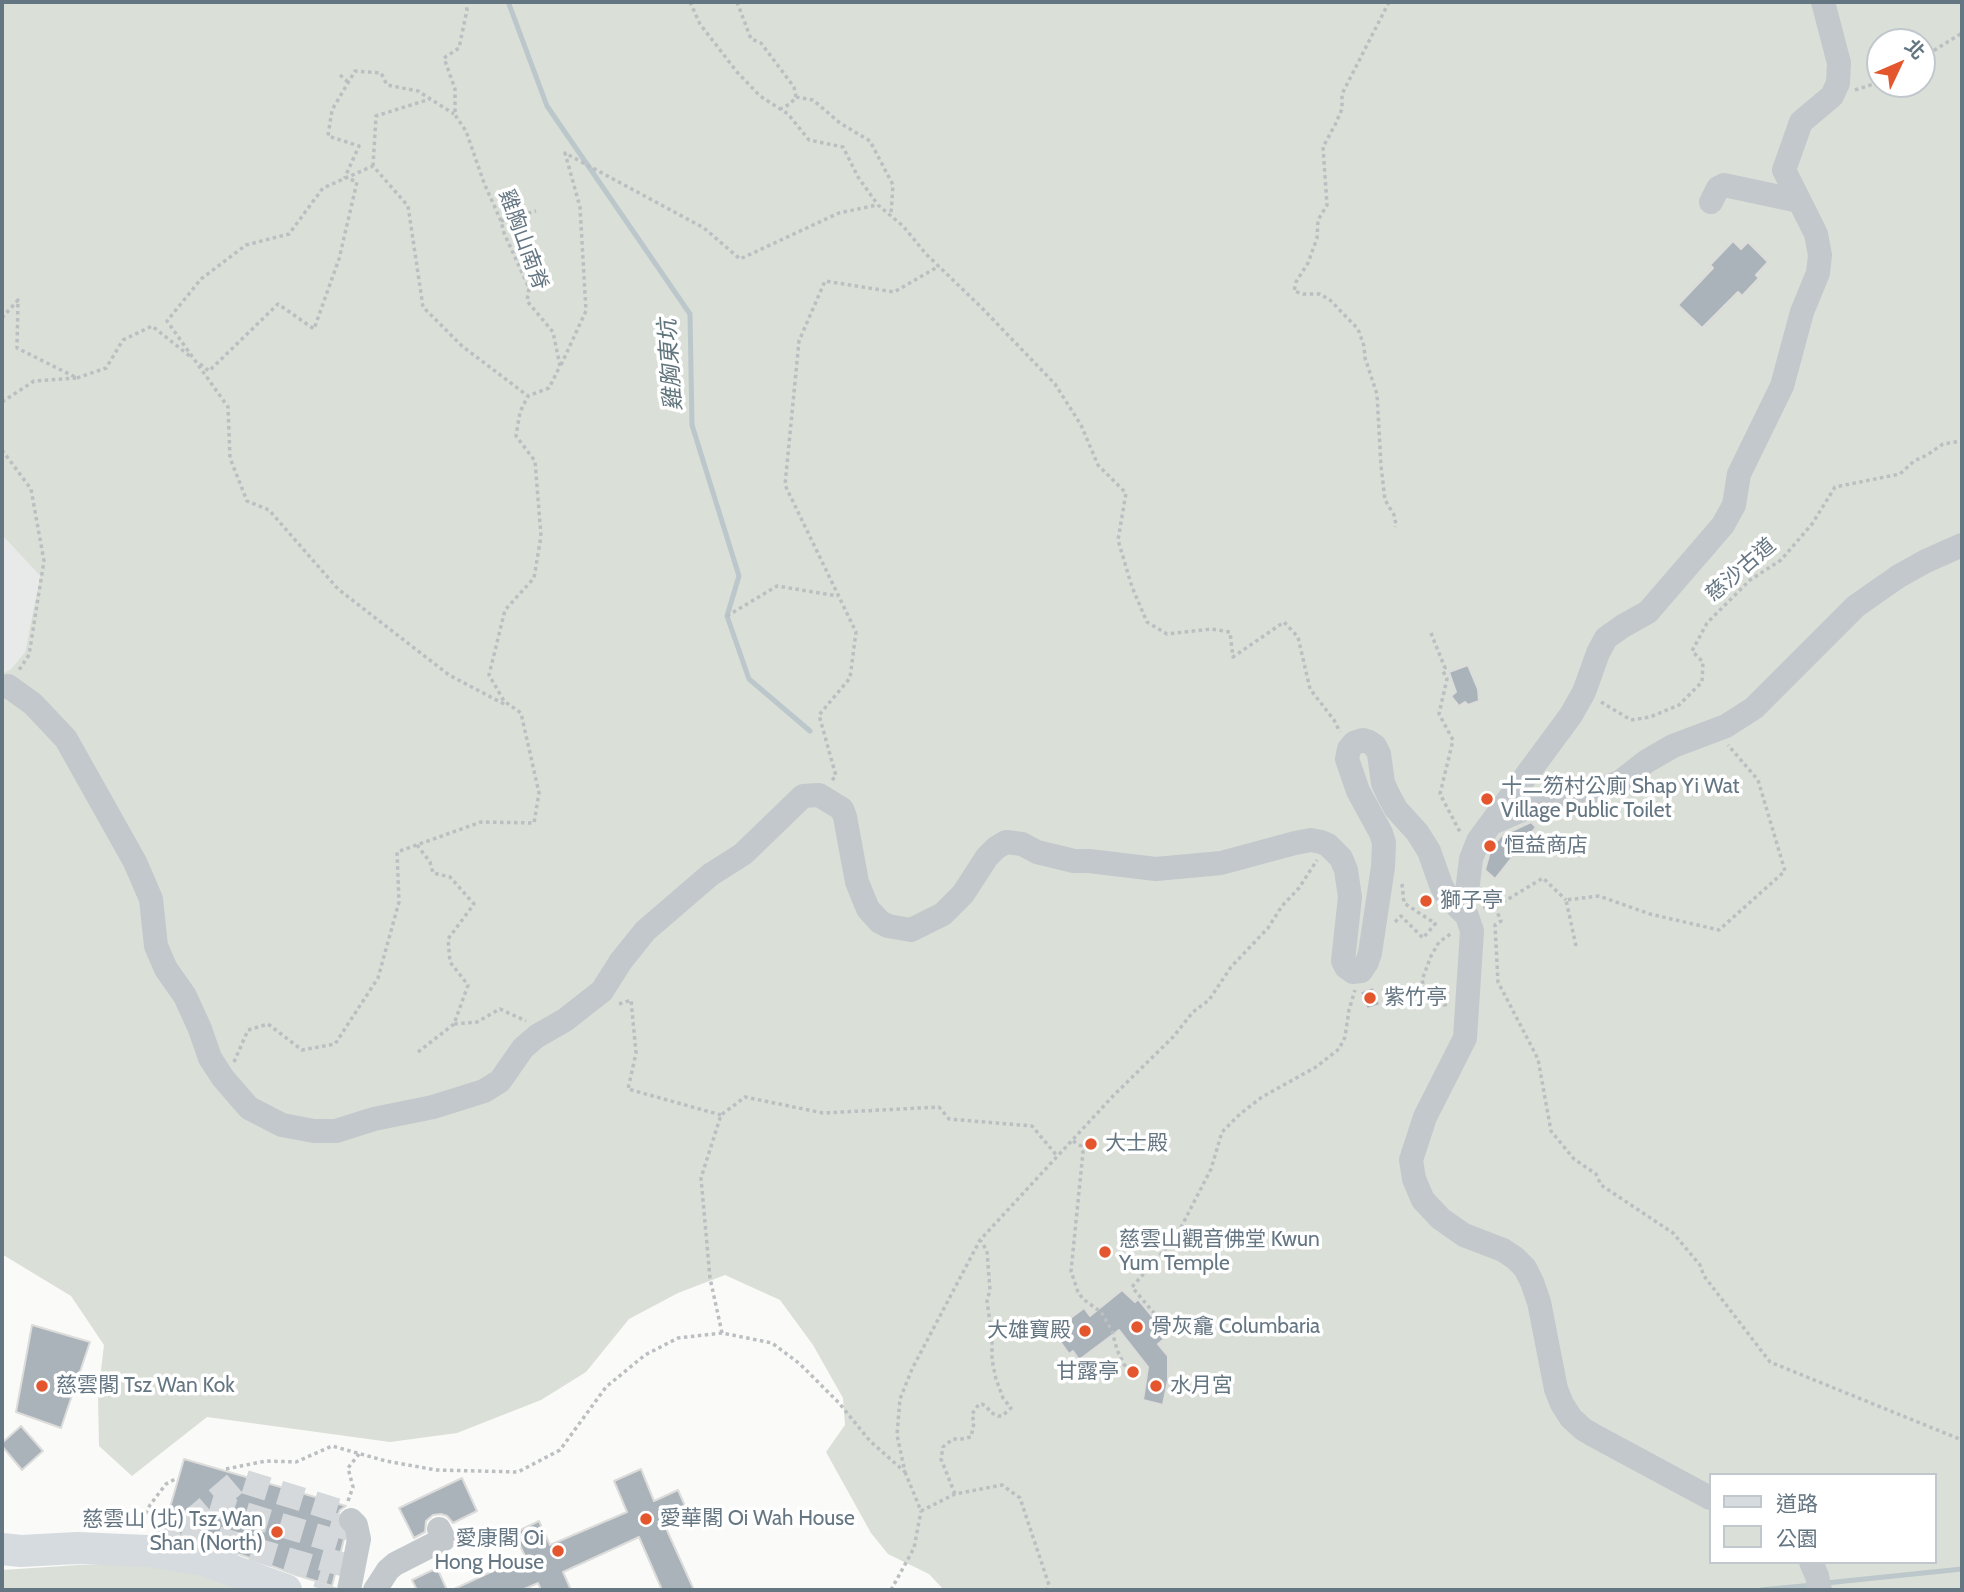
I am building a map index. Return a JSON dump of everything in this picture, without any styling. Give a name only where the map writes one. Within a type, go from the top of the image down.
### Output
[{"type":"main road","points":[[2,1549],[21,1551],[77,1548],[147,1538],[286,1590]]},
{"type":"street","points":[[1458,919],[1478,841],[1571,715],[1584,692],[1606,638],[1648,612],[1723,525],[1734,505],[1740,474],[1782,386],[1802,312],[1818,273],[1820,255],[1816,234],[1784,170],[1801,122],[1832,96],[1838,83],[1839,63],[1823,2]]},
{"type":"street","points":[[1711,202],[1718,187],[1724,185],[1799,201]]},
{"type":"street","points":[[1492,824],[1550,798],[1597,791],[1620,782],[1647,761],[1673,746],[1726,726],[1754,708],[1856,606],[1899,576],[1962,545]]},
{"type":"street","points":[[5,687],[33,704],[66,739],[135,862],[151,899],[156,946],[166,970],[185,996],[210,1058],[223,1077],[249,1108],[282,1125],[314,1131],[336,1131],[374,1119],[433,1107],[484,1091],[500,1081],[523,1048],[603,991],[621,961],[645,931],[710,875],[743,854],[803,796],[819,794],[842,808],[857,882],[867,909],[888,926],[911,930],[943,914],[963,894],[987,857],[1006,842],[1022,844],[1037,852],[1074,861],[1089,860],[1156,869],[1222,863],[1311,840],[1328,845],[1341,858],[1349,881],[1350,913],[1342,955],[1346,967],[1353,972],[1361,971],[1370,953],[1383,867],[1384,843],[1381,833],[1358,791],[1347,759],[1349,749],[1354,743],[1363,740],[1375,746],[1388,794],[1396,809],[1417,832],[1429,851],[1441,886],[1458,919]]},
{"type":"street","points":[[1458,919],[1467,916],[1472,931],[1465,1038],[1425,1116],[1411,1160],[1414,1179],[1423,1200],[1441,1219],[1464,1235],[1509,1254],[1525,1268],[1539,1302],[1556,1389],[1570,1418],[1592,1436],[1708,1497]]},
{"type":"street","points":[[349,1590],[353,1522]]},
{"type":"street","points":[[375,1590],[395,1564],[444,1539],[439,1529]]},
{"type":"street","points":[[1812,1564],[1820,1590]]},
{"type":"path","name":"雞胸山南脊","points":[[466,2],[467,10],[459,48],[444,58],[455,89],[455,115],[466,131],[504,233],[529,288],[527,301],[553,332],[560,366]]},
{"type":"path","points":[[691,2],[700,24],[737,72],[760,96],[788,114],[809,139],[843,147],[858,177],[878,205],[903,226],[1055,384],[1081,425],[1098,465],[1126,493],[1118,540],[1132,587],[1147,622],[1167,634],[1210,629],[1230,632],[1233,657],[1284,622],[1298,637],[1310,689],[1334,720],[1349,749]]},
{"type":"path","points":[[737,2],[751,39],[761,43],[794,87],[796,97]]},
{"type":"path","points":[[1389,2],[1342,93],[1342,108],[1323,147],[1327,205],[1318,219],[1317,238],[1294,291],[1320,294],[1330,300],[1359,330],[1377,394],[1385,500],[1394,515],[1395,527]]},
{"type":"path","points":[[1936,49],[1962,33]]},
{"type":"path","points":[[345,177],[359,146],[328,136],[332,110],[355,71],[381,73],[387,85],[418,91],[455,115]]},
{"type":"path","points":[[340,75],[348,82]]},
{"type":"path","points":[[780,109],[796,97]]},
{"type":"path","points":[[796,97],[813,100],[840,123],[870,141],[892,186],[891,216]]},
{"type":"path","points":[[430,99],[376,117],[373,166],[408,206],[423,306],[463,346],[528,396]]},
{"type":"path","points":[[223,1077],[234,1062],[248,1030],[268,1024],[302,1050],[335,1044],[378,978],[399,902],[397,852],[481,822],[534,823],[539,793],[522,713],[504,701],[489,675],[505,610],[534,578],[541,536],[535,461],[516,436],[520,412],[528,396],[549,388],[586,312],[580,207],[565,153],[704,228],[740,259],[839,214],[878,205]]},
{"type":"path","points":[[373,166],[323,188],[289,234],[246,245],[201,279],[167,321],[228,407],[230,458],[247,501],[269,510],[338,589],[449,675],[522,713]]},
{"type":"path","points":[[2,402],[34,380],[77,378],[106,368],[123,340],[152,326],[209,371],[278,304],[314,329],[338,259],[357,182],[345,177]]},
{"type":"path","points":[[501,220],[536,211]]},
{"type":"path","points":[[819,794],[836,776],[819,715],[850,678],[856,632],[785,485],[799,341],[825,281],[894,292],[939,266]]},
{"type":"path","points":[[2,318],[18,300],[17,348],[77,378]]},
{"type":"path","name":"慈沙古道","points":[[1584,692],[1631,720],[1679,705],[1702,682],[1703,662],[1692,651],[1707,623],[1749,580],[1781,560],[1812,524],[1835,487],[1900,474],[1914,461],[1942,444],[1962,442]]},
{"type":"path","points":[[2,450],[31,489],[44,561],[29,655],[5,687]]},
{"type":"path","points":[[727,616],[777,586],[839,596]]},
{"type":"path","points":[[1431,633],[1447,679],[1439,714],[1452,740],[1440,794],[1473,855]]},
{"type":"path","points":[[1566,900],[1599,896],[1650,914],[1719,930],[1784,872],[1758,780],[1715,730]]},
{"type":"path","points":[[417,845],[430,862],[433,873],[450,877],[474,904],[448,939],[450,962],[468,985],[454,1024],[418,1052]]},
{"type":"path","points":[[891,1590],[914,1548],[921,1511],[905,1472],[897,1436],[900,1399],[912,1369],[980,1240],[1132,1077],[1173,1037],[1193,1012],[1209,1000],[1231,967],[1269,928],[1282,906],[1299,888],[1328,845]]},
{"type":"path","points":[[1396,929],[1392,925],[1401,916],[1423,938],[1437,923],[1404,903],[1402,876]]},
{"type":"path","points":[[1576,946],[1566,900],[1543,878],[1495,907],[1501,921],[1495,925],[1498,982],[1538,1059],[1551,1131],[1574,1158],[1596,1174],[1601,1185],[1673,1233],[1700,1265],[1704,1276],[1770,1362],[1962,1440]]},
{"type":"path","points":[[1444,1005],[1429,995],[1422,980],[1439,942],[1458,919]]},
{"type":"path","points":[[608,1007],[631,1000],[636,1054],[628,1089],[722,1115]]},
{"type":"path","points":[[454,1024],[477,1022],[500,1009],[547,1030]]},
{"type":"path","points":[[1159,1319],[1132,1287],[1176,1237],[1211,1169],[1222,1132],[1262,1097],[1316,1067],[1339,1049],[1345,1037],[1349,1010]]},
{"type":"path","points":[[722,1333],[710,1278],[701,1178],[722,1115],[745,1097],[822,1113],[939,1107],[949,1119],[1032,1126],[1058,1157]]},
{"type":"path","points":[[1073,1141],[1081,1146],[1083,1152],[1071,1271],[1078,1292],[1101,1312],[1112,1331],[1126,1368]]},
{"type":"path","points":[[955,1494],[941,1459],[943,1447],[953,1438],[971,1437],[974,1423],[972,1414],[979,1404],[1002,1416],[1011,1408],[1003,1398],[992,1360],[987,1301],[990,1290],[986,1251],[980,1240]]},
{"type":"path","points":[[226,1469],[267,1461],[296,1461],[332,1446],[386,1461],[436,1470],[518,1472],[561,1450],[606,1387],[645,1355],[678,1338],[722,1333],[772,1343],[800,1364],[839,1403],[870,1441],[905,1472]]},
{"type":"path","points":[[353,1522],[352,1487],[348,1468],[359,1454]]},
{"type":"path","points":[[147,1538],[150,1505],[166,1484],[177,1478]]},
{"type":"path","points":[[921,1511],[955,1494],[1002,1485],[1020,1498],[1049,1585],[1047,1590]]},
{"type":"shaded area","points":[[2,535],[40,576],[25,652],[11,669],[2,674]]},
{"type":"green space","points":[[2,2],[1962,2],[1962,1590],[944,1590],[929,1574],[888,1554],[871,1533],[826,1452],[845,1425],[843,1398],[813,1345],[780,1300],[725,1275],[678,1293],[629,1319],[586,1372],[541,1400],[457,1433],[390,1442],[207,1417],[132,1476],[99,1446],[98,1395],[104,1345],[71,1296],[2,1255],[2,674],[11,669],[25,652],[40,576],[2,535]]},
{"type":"green space","points":[[78,1565],[147,1565],[201,1573],[242,1590],[2,1590],[2,1570]]},
{"type":"building","points":[[1733,241],[1741,249],[1748,242],[1768,262],[1756,275],[1759,278],[1742,296],[1738,292],[1702,328],[1678,305],[1713,268],[1710,265]]},
{"type":"building","points":[[1468,665],[1478,689],[1479,701],[1468,705],[1465,702],[1459,706],[1451,696],[1456,692],[1449,672]]},
{"type":"building","points":[[1531,822],[1536,827],[1495,879],[1485,870],[1491,848],[1501,836]]},
{"type":"building","name":"紫竹亭","points":[[1373,987],[1380,1005],[1367,1009],[1360,992]]},
{"type":"building","points":[[1122,1290],[1135,1302],[1138,1299],[1156,1321],[1154,1323],[1164,1339],[1158,1344],[1168,1356],[1168,1380],[1163,1405],[1143,1400],[1148,1367],[1119,1330],[1079,1360],[1073,1351],[1069,1354],[1059,1340],[1062,1337],[1056,1329],[1084,1308],[1090,1316]]},
{"type":"building","points":[[32,1325],[90,1342],[61,1428],[16,1412]]},
{"type":"building","points":[[21,1426],[43,1451],[22,1470],[2,1446]]},
{"type":"building","points":[[184,1459],[346,1506],[340,1510],[337,1517],[337,1524],[344,1539],[332,1586],[209,1543],[162,1535]]},
{"type":"building","points":[[641,1469],[654,1501],[678,1490],[689,1515],[665,1526],[694,1590],[662,1590],[639,1537],[563,1572],[571,1590],[541,1590],[538,1583],[522,1590],[452,1590],[525,1556],[514,1533],[539,1521],[550,1545],[627,1512],[614,1481]]},
{"type":"building","points":[[462,1478],[477,1511],[453,1523],[447,1516],[433,1515],[426,1521],[425,1532],[414,1538],[399,1508]]},
{"type":"building","points":[[437,1568],[447,1590],[417,1590],[412,1580]]},
{"type":"waterway","name":"雞胸東坑","points":[[509,4],[547,106],[690,314],[692,425],[739,576],[727,616],[749,679],[810,731]]},
{"type":"waterway","points":[[1826,1583],[1962,1569]]},
{"type":"waterway","points":[[1761,1590],[1813,1585]]},
{"type":"tunnel","points":[[156,1535],[183,1528],[239,1480],[346,1513],[325,1590]]},
{"type":"tunnel","points":[[211,1504],[338,1542]]},
{"type":"tunnel","points":[[183,1528],[330,1572]]},
{"type":"place","name":"十二笏村公廁 Shap Yi Wat Village Public Toilet","points":[[1487,799]]},
{"type":"place","name":"恒益商店","points":[[1490,846]]},
{"type":"place","name":"獅子亭","points":[[1426,901]]},
{"type":"place","name":"紫竹亭","points":[[1370,998]]},
{"type":"place","name":"大士殿","points":[[1091,1144]]},
{"type":"place","name":"慈雲山觀音佛堂 Kwun Yum Temple","points":[[1105,1252]]},
{"type":"place","name":"骨灰龕 Columbaria","points":[[1137,1327]]},
{"type":"place","name":"大雄寶殿","points":[[1085,1331]]},
{"type":"place","name":"甘露亭","points":[[1133,1372]]},
{"type":"place","name":"慈雲閣 Tsz Wan Kok","points":[[42,1386]]},
{"type":"place","name":"水月宮","points":[[1156,1386]]},
{"type":"place","name":"愛華閣 Oi Wah House","points":[[646,1519]]},
{"type":"place","name":"慈雲山 (北) Tsz Wan Shan (North)","points":[[277,1532]]},
{"type":"place","name":"愛康閣 Oi Hong House","points":[[558,1551]]}]
